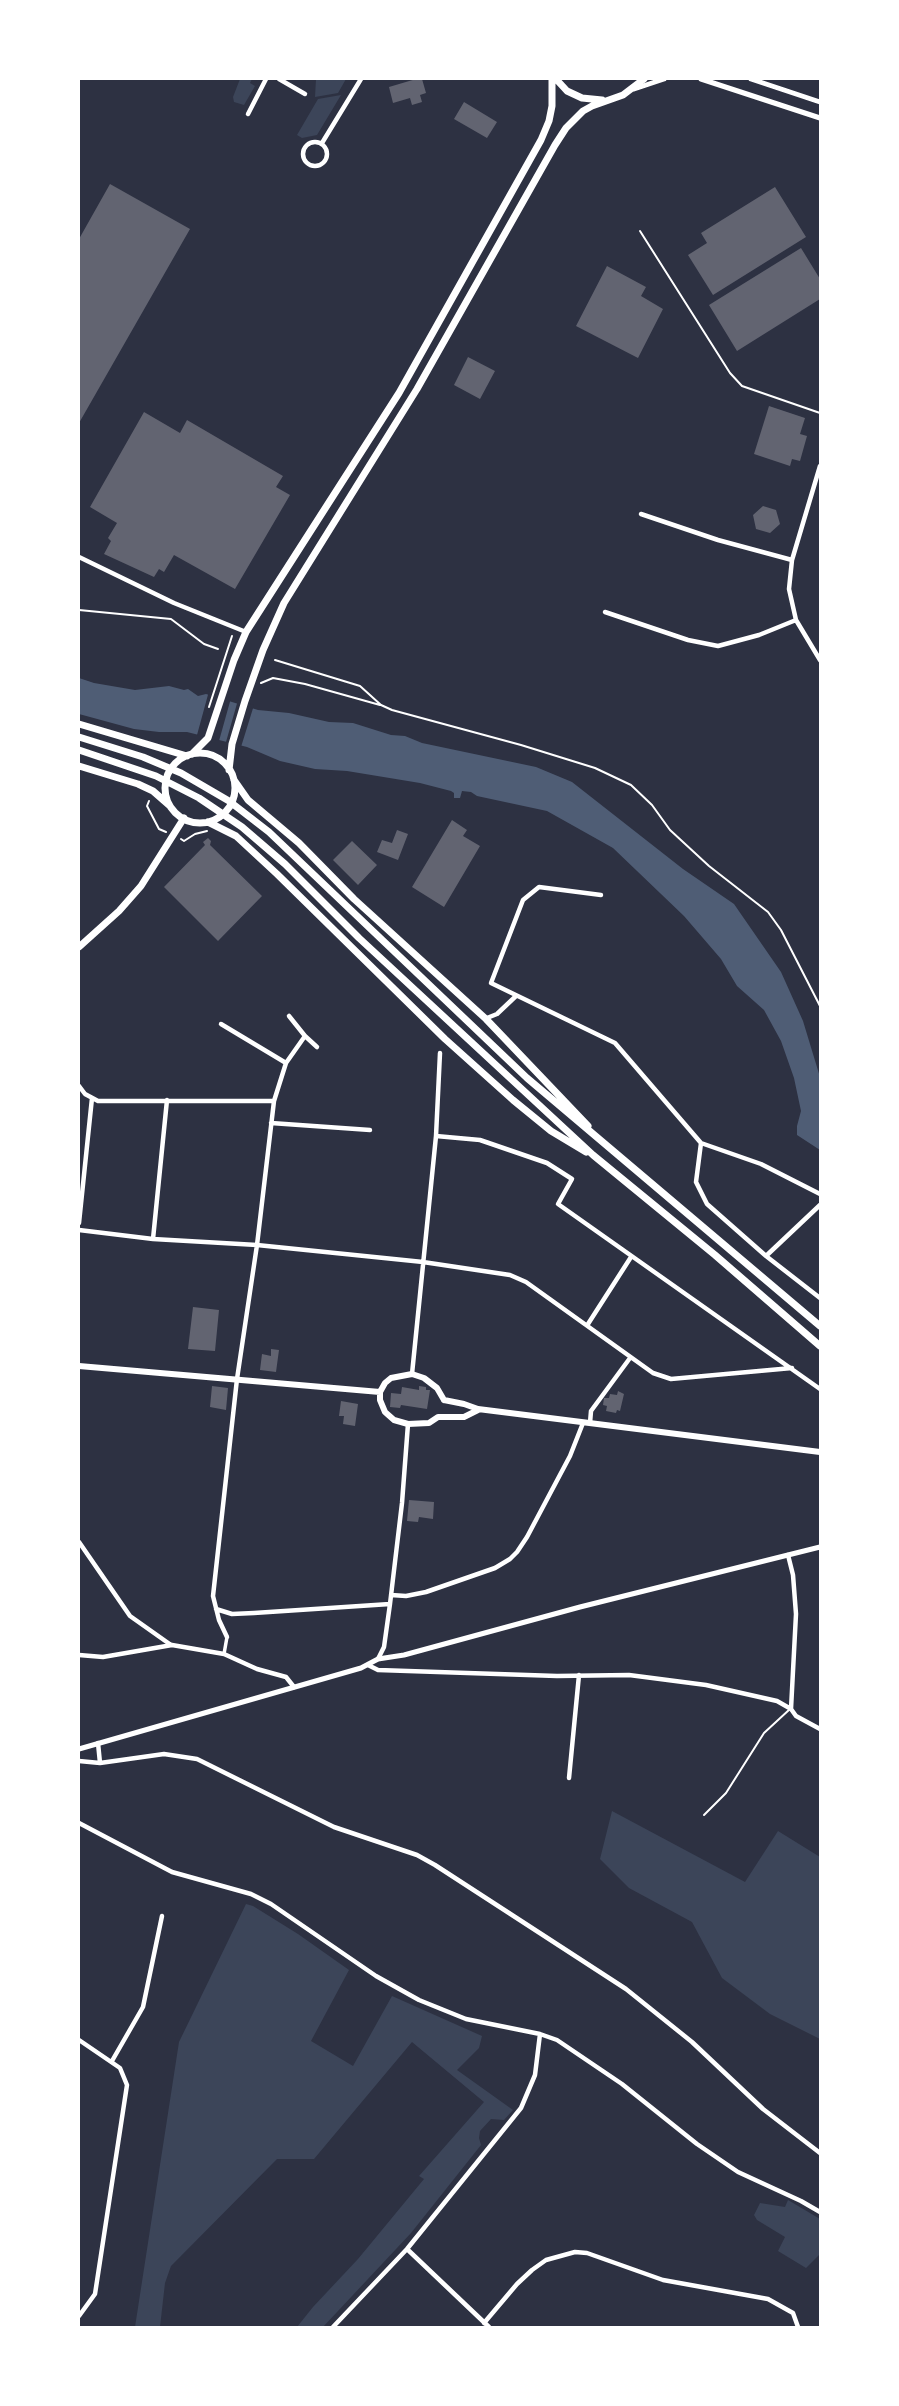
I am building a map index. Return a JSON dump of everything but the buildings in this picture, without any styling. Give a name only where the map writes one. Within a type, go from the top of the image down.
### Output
[{"type":"main road","points":[[554,79],[582,97],[613,99]]},
{"type":"main road","points":[[175,810],[164,788],[168,772],[174,763],[190,755],[208,738],[246,632],[386,413],[523,173],[549,121],[554,79]]},
{"type":"main road","points":[[229,770],[232,744],[262,650],[290,592],[417,389],[555,145],[566,128],[583,111],[632,90],[644,79]]},
{"type":"main road","points":[[79,724],[190,755],[208,754],[219,760],[229,770],[248,800],[299,843],[354,899],[486,1019],[607,1147]]},
{"type":"main road","points":[[79,737],[143,757],[181,773],[206,786],[249,816],[269,832],[527,1079],[820,1326]]},
{"type":"main road","points":[[79,750],[156,776],[199,798],[242,827],[285,864],[378,956],[593,1155],[726,1264],[820,1346]]},
{"type":"main road","points":[[79,766],[153,791],[184,818],[197,822],[212,821],[236,836],[513,1100],[574,1147],[593,1155]]},
{"type":"main road","points":[[212,821],[230,806],[235,792],[234,780]]},
{"type":"main road","points":[[79,947],[119,911],[141,886],[184,818]]},
{"type":"main road","points":[[79,1366],[380,1392]]},
{"type":"main road","points":[[438,1417],[444,1401],[437,1388],[424,1378],[412,1374],[391,1378],[380,1392],[385,1412],[394,1420],[408,1424],[429,1423],[438,1417],[464,1417],[478,1409]]},
{"type":"main road","points":[[444,1401],[478,1409],[820,1452]]},
{"type":"street","points":[[247,114],[266,79]]},
{"type":"street","points":[[279,79],[289,81],[305,94]]},
{"type":"street","points":[[322,143],[361,79]]},
{"type":"street","points":[[632,90],[664,79]]},
{"type":"street","points":[[701,79],[820,118]]},
{"type":"street","points":[[751,79],[820,102]]},
{"type":"street","points":[[314,141],[322,143],[327,150],[327,158],[321,164],[310,165],[303,156],[304,148],[314,141]]},
{"type":"street","points":[[820,466],[792,560],[789,589],[796,620],[820,660]]},
{"type":"street","points":[[641,514],[718,540],[792,560]]},
{"type":"street","points":[[79,557],[174,603],[246,632]]},
{"type":"street","points":[[605,612],[718,646],[759,635],[796,620]]},
{"type":"street","points":[[601,895],[539,887],[523,900],[491,984],[615,1043],[701,1143],[761,1164],[820,1194]]},
{"type":"street","points":[[486,1019],[497,1014],[516,996]]},
{"type":"street","points":[[289,1016],[317,1047]]},
{"type":"street","points":[[221,1024],[286,1063]]},
{"type":"street","points":[[224,1654],[227,1637],[212,1596],[237,1379],[257,1245],[274,1101],[286,1063],[305,1036]]},
{"type":"street","points":[[412,1374],[436,1136],[440,1052]]},
{"type":"street","points":[[79,1087],[98,1101],[274,1101]]},
{"type":"street","points":[[79,1223],[92,1098]]},
{"type":"street","points":[[153,1239],[167,1100]]},
{"type":"street","points":[[271,1123],[370,1130]]},
{"type":"street","points":[[436,1136],[480,1140],[547,1163],[572,1178],[558,1204],[820,1389]]},
{"type":"street","points":[[701,1143],[696,1182],[707,1204],[766,1256],[820,1297]]},
{"type":"street","points":[[766,1256],[820,1205]]},
{"type":"street","points":[[79,1230],[153,1239],[257,1245],[423,1262],[510,1275],[526,1282],[653,1373],[671,1379],[792,1368]]},
{"type":"street","points":[[587,1324],[631,1257]]},
{"type":"street","points":[[391,1595],[406,1596],[426,1592],[495,1568],[510,1559],[527,1537],[591,1411],[630,1358]]},
{"type":"street","points":[[378,1659],[384,1647],[390,1604],[408,1424]]},
{"type":"street","points":[[79,1542],[130,1616],[172,1646]]},
{"type":"street","points":[[79,1749],[368,1665],[378,1659],[404,1655],[580,1607],[820,1547]]},
{"type":"street","points":[[788,1555],[793,1575],[796,1614],[790,1709]]},
{"type":"street","points":[[215,1608],[220,1612],[232,1614],[254,1614],[390,1604]]},
{"type":"street","points":[[79,1655],[103,1657],[172,1646],[224,1654],[257,1669],[286,1677],[294,1687]]},
{"type":"street","points":[[368,1665],[378,1670],[557,1676],[629,1675],[706,1685],[777,1701],[796,1716],[820,1729]]},
{"type":"street","points":[[569,1778],[579,1675]]},
{"type":"street","points":[[98,1743],[100,1763]]},
{"type":"street","points":[[79,1761],[100,1763],[164,1754],[197,1759],[334,1827],[417,1855],[607,1975],[692,2042],[763,2109],[820,2153]]},
{"type":"street","points":[[79,1823],[172,1872],[251,1894],[271,1904],[376,1976],[419,2000],[466,2019],[557,2039],[622,2084],[697,2144],[738,2172],[801,2200],[820,2212]]},
{"type":"street","points":[[112,2061],[144,2007],[162,1916]]},
{"type":"street","points":[[333,2327],[407,2249],[521,2108],[535,2075],[540,2034]]},
{"type":"street","points":[[79,2040],[120,2068],[127,2085],[94,2294],[79,2316]]},
{"type":"street","points":[[407,2249],[489,2327]]},
{"type":"street","points":[[484,2323],[532,2270],[546,2260],[575,2252],[587,2253],[663,2280],[768,2299],[793,2313],[798,2327]]},
{"type":"lane","points":[[640,231],[730,373],[741,386],[820,414]]},
{"type":"lane","points":[[704,1815],[726,1793],[764,1733],[790,1709]]},
{"type":"path","points":[[79,610],[171,619],[204,644],[218,649]]},
{"type":"path","points":[[213,693],[235,628]]},
{"type":"path","points":[[275,660],[360,686],[381,705]]},
{"type":"path","points":[[262,681],[273,678],[304,684],[381,705],[595,768],[631,785],[652,805],[670,831],[709,866],[768,912],[781,930],[820,1006]]},
{"type":"path","points":[[153,791],[147,806],[159,829],[184,841],[201,832],[212,831]]},
{"type":"shaded area","points":[[240,79],[252,79],[250,83],[255,86],[244,105],[234,102],[233,97]]},
{"type":"shaded area","points":[[316,79],[346,79],[338,93],[315,97]]},
{"type":"shaded area","points":[[341,95],[317,135],[302,138],[297,135],[318,99]]},
{"type":"shaded area","points":[[79,678],[135,690],[169,686],[188,689],[198,696],[206,694],[258,710],[289,713],[329,722],[353,723],[422,743],[536,767],[572,782],[683,869],[734,904],[781,972],[803,1021],[820,1077],[820,1150],[797,1135],[801,1111],[794,1078],[781,1041],[764,1010],[737,986],[721,959],[684,916],[613,848],[547,811],[477,796],[471,792],[462,791],[460,798],[454,798],[451,791],[420,783],[347,771],[315,769],[280,761],[247,747],[187,732],[134,729],[79,714]]},
{"type":"shaded area","points":[[612,1811],[745,1882],[778,1831],[820,1857],[820,2039],[770,2014],[722,1978],[692,1922],[629,1888],[600,1859]]},
{"type":"shaded area","points":[[246,1904],[298,1934],[349,1970],[311,2041],[353,2066],[392,1996],[482,2036],[479,2048],[457,2070],[513,2110],[504,2120],[491,2119],[480,2131],[481,2145],[411,2233],[323,2327],[297,2327],[358,2259],[424,2179],[419,2176],[484,2102],[412,2042],[314,2159],[277,2159],[171,2266],[165,2283],[160,2327],[135,2327],[179,2042]]},
{"type":"shaded area","points":[[788,2200],[820,2219],[820,2254],[806,2268],[778,2251],[785,2237],[757,2220],[754,2215],[760,2203],[785,2207]]},
{"type":"pier","points":[[209,691],[231,698],[219,741],[197,735]]},
{"type":"pier","points":[[238,700],[254,705],[241,747],[226,742]]}]
